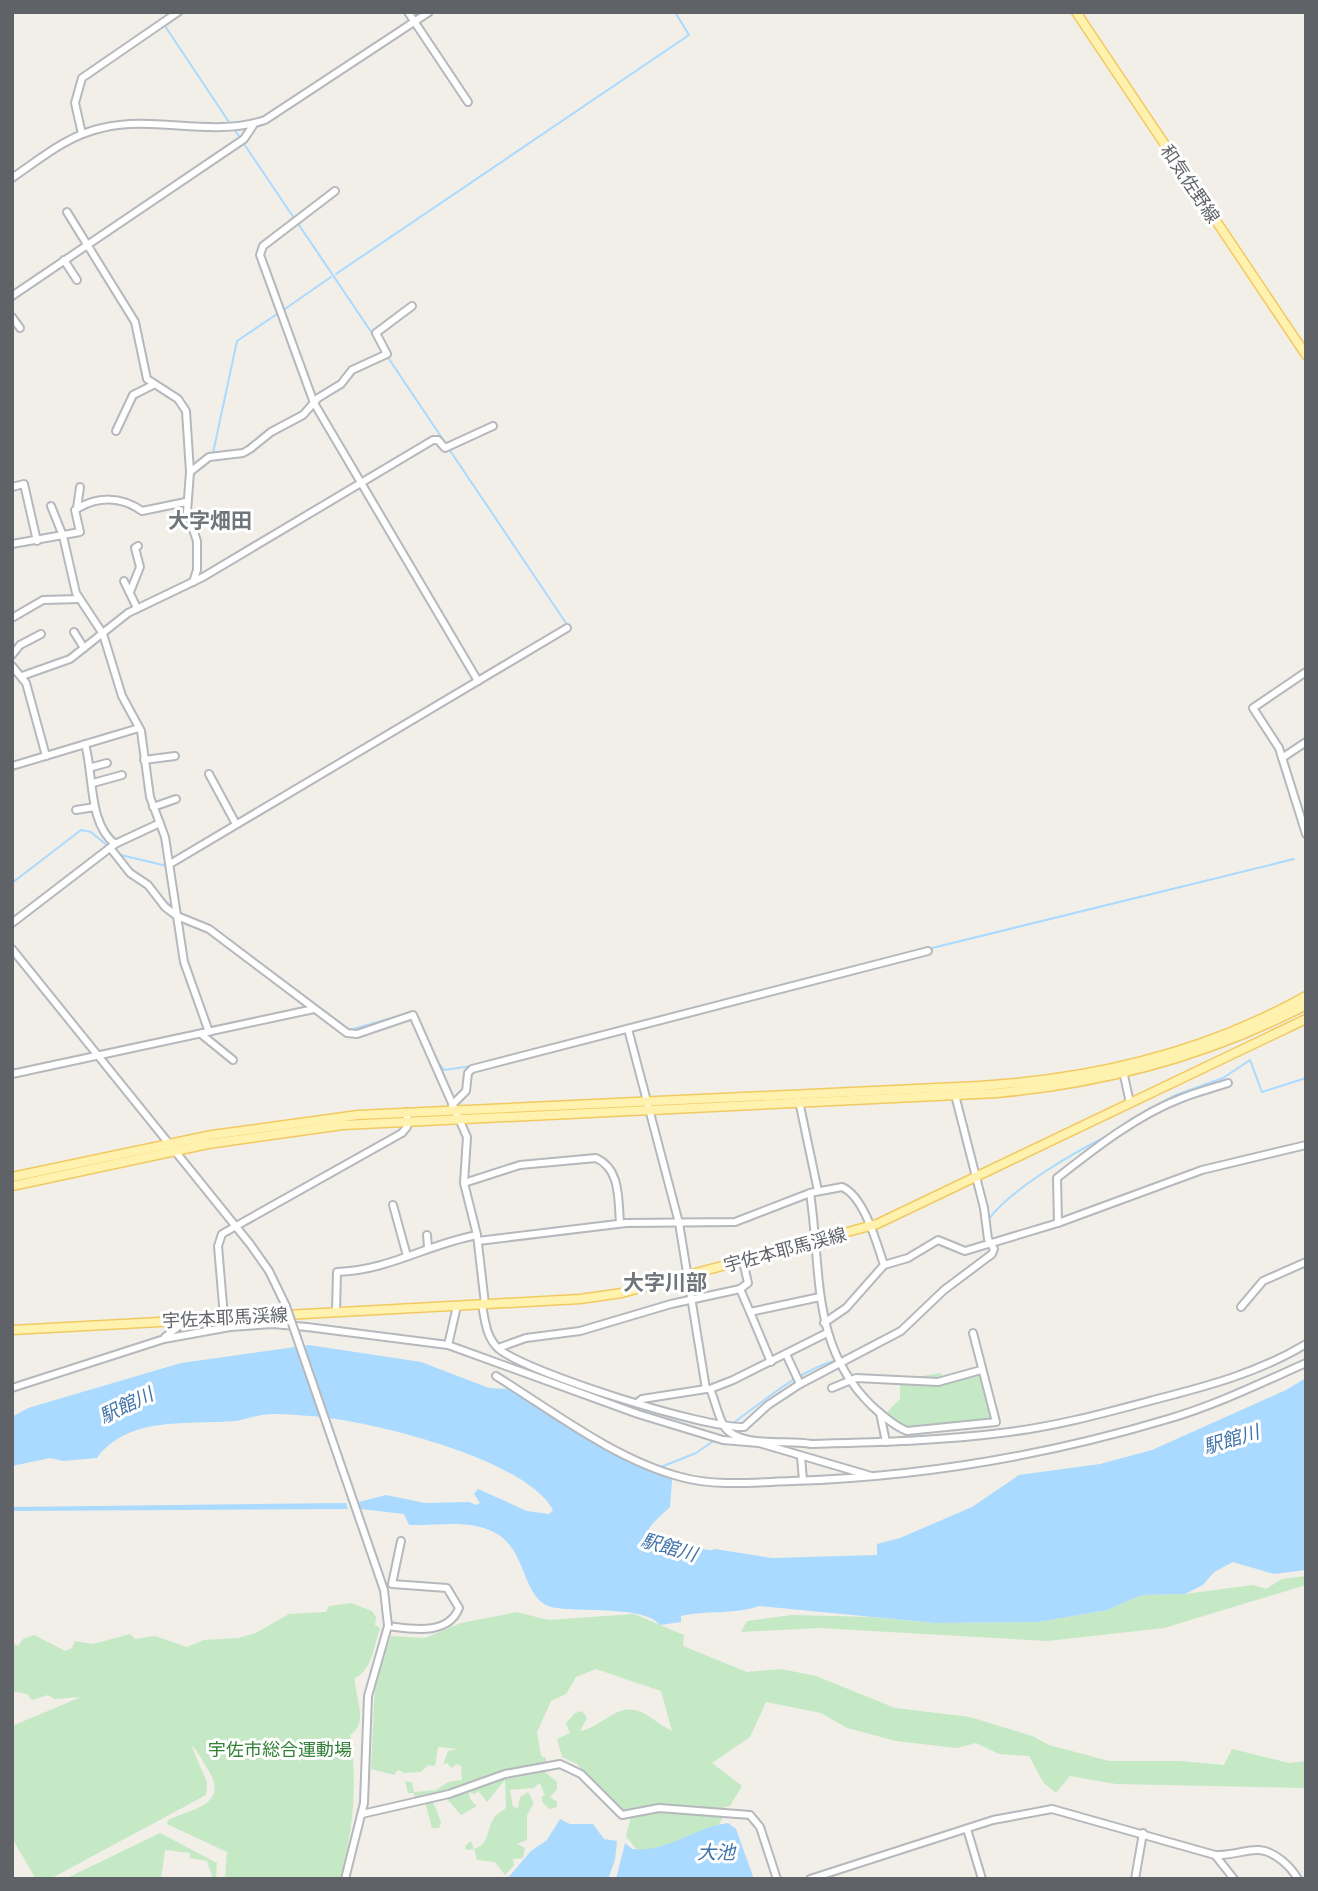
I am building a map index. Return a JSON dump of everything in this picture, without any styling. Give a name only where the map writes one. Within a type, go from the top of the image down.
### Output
[{"type":"main road","name":"和気佐野線","points":[[1076,12],[1306,355]]},
{"type":"main road","points":[[12,1177],[172,1147],[455,1111],[799,1098],[1003,1084],[1123,1070],[1218,1037],[1306,996]]},
{"type":"main road","points":[[799,1098],[955,1095],[1050,1087],[1226,1042],[1306,1005]]},
{"type":"main road","name":"宇佐本耶馬渓線","points":[[12,1330],[601,1297],[872,1226],[1306,1019]]},
{"type":"main road","points":[[12,1186],[172,1147]]},
{"type":"street","points":[[82,134],[75,103],[82,78],[178,12]]},
{"type":"street","points":[[408,12],[468,102]]},
{"type":"street","points":[[12,178],[82,134],[118,125],[223,128],[254,124],[281,112],[429,12]]},
{"type":"street","points":[[12,296],[244,139],[254,124]]},
{"type":"street","points":[[335,191],[259,249],[313,403],[478,681]]},
{"type":"street","points":[[67,212],[135,322],[145,375],[153,385],[178,399],[187,411],[190,472],[186,502],[197,541],[197,570],[192,582]]},
{"type":"street","points":[[64,260],[77,280]]},
{"type":"street","points":[[190,472],[209,457],[243,453],[271,432],[303,415],[313,403],[341,384],[352,370],[387,354],[376,333],[412,306]]},
{"type":"street","points":[[12,317],[20,328]]},
{"type":"street","points":[[116,430],[133,395],[153,385]]},
{"type":"street","points":[[22,676],[55,667],[84,649],[137,608],[192,582],[433,440],[438,440],[445,448],[493,426]]},
{"type":"street","points":[[12,487],[24,484],[37,541]]},
{"type":"street","points":[[12,544],[80,532],[74,513],[80,487]]},
{"type":"street","points":[[77,508],[101,499],[129,501],[142,511],[186,502]]},
{"type":"street","points":[[51,506],[63,536],[79,599],[103,634],[122,696],[139,728],[153,807],[160,823],[170,864],[184,962],[205,1033],[233,1060]]},
{"type":"street","points":[[130,592],[140,567],[135,548],[138,545]]},
{"type":"street","points":[[124,581],[137,608]]},
{"type":"street","points":[[12,618],[43,600],[79,599]]},
{"type":"street","points":[[170,864],[567,628]]},
{"type":"street","points":[[74,632],[84,649]]},
{"type":"street","points":[[12,655],[20,645],[41,634]]},
{"type":"street","points":[[12,666],[22,676],[47,756]]},
{"type":"street","points":[[1306,672],[1253,708],[1277,743],[1306,834]]},
{"type":"street","points":[[12,766],[139,728]]},
{"type":"street","points":[[1282,758],[1306,742]]},
{"type":"street","points":[[85,744],[92,768],[95,807],[100,826],[130,873],[148,886],[177,916],[209,929],[314,1009],[353,1034],[413,1015],[467,1137],[464,1183],[477,1238],[489,1334],[498,1348],[543,1370],[637,1403],[724,1425],[744,1427],[768,1405],[800,1384],[909,1325],[944,1290],[986,1260],[994,1248],[990,1243],[955,1095]]},
{"type":"street","points":[[144,760],[175,756]]},
{"type":"street","points":[[92,768],[107,764]]},
{"type":"street","points":[[209,774],[236,824]]},
{"type":"street","points":[[93,783],[122,775]]},
{"type":"street","points":[[153,807],[176,799]]},
{"type":"street","points":[[76,810],[95,807]]},
{"type":"street","points":[[12,923],[113,846],[160,823]]},
{"type":"street","points":[[12,949],[236,1225],[266,1266],[286,1306],[384,1590],[388,1626],[368,1696],[362,1814],[345,1879]]},
{"type":"street","points":[[455,1111],[466,1091],[468,1073],[472,1069],[928,951]]},
{"type":"street","points":[[12,1074],[314,1009]]},
{"type":"street","points":[[628,1029],[679,1223],[708,1389],[724,1425],[759,1443],[871,1476]]},
{"type":"street","points":[[1123,1070],[1130,1104]]},
{"type":"street","points":[[1058,1223],[1057,1178],[1148,1116],[1180,1099],[1228,1083]]},
{"type":"street","points":[[799,1098],[814,1192],[824,1323],[838,1362],[848,1380],[880,1412],[907,1431],[994,1423],[997,1417],[981,1370],[973,1333]]},
{"type":"street","points":[[224,1317],[218,1246],[222,1234],[402,1133],[407,1117]]},
{"type":"street","points":[[824,1323],[846,1308],[884,1265],[908,1258],[937,1240],[963,1252],[1058,1223],[1202,1170],[1306,1145]]},
{"type":"street","points":[[464,1183],[520,1165],[596,1158],[603,1161],[616,1181],[620,1223]]},
{"type":"street","points":[[336,1312],[337,1272],[379,1268],[428,1247],[477,1238],[620,1223],[735,1222],[814,1192],[838,1187],[848,1189],[872,1226],[884,1265]]},
{"type":"street","points":[[393,1205],[407,1256]]},
{"type":"street","points":[[427,1235],[428,1247]]},
{"type":"street","points":[[498,1348],[526,1338],[580,1332],[740,1289],[748,1283],[743,1261]]},
{"type":"street","points":[[1241,1307],[1262,1281],[1306,1262]]},
{"type":"street","points":[[740,1289],[771,1362]]},
{"type":"street","points":[[750,1312],[820,1297]]},
{"type":"street","points":[[448,1345],[457,1306]]},
{"type":"street","points":[[164,1339],[187,1320]]},
{"type":"street","points":[[12,1388],[164,1339],[230,1327],[273,1324],[448,1345],[628,1411],[723,1440],[759,1443],[886,1442],[1003,1433],[1091,1417],[1211,1385],[1253,1370],[1306,1344]]},
{"type":"street","points":[[637,1403],[642,1399],[708,1389],[771,1362],[827,1333]]},
{"type":"street","points":[[786,1354],[800,1384]]},
{"type":"street","points":[[496,1376],[609,1446],[684,1478],[803,1480],[871,1476],[1017,1454],[1168,1419],[1231,1397],[1306,1363]]},
{"type":"street","points":[[832,1388],[848,1380],[893,1378],[938,1382],[981,1370]]},
{"type":"street","points":[[880,1412],[886,1442]]},
{"type":"street","points":[[801,1457],[803,1480]]},
{"type":"street","points":[[388,1626],[416,1630],[435,1628],[447,1623],[459,1608],[456,1597],[447,1588],[392,1584],[401,1541]]},
{"type":"street","points":[[362,1814],[449,1794],[505,1774],[560,1764],[581,1774],[622,1815],[659,1808],[750,1815],[760,1827],[777,1879]]},
{"type":"street","points":[[810,1879],[1007,1817],[1052,1809],[1216,1855],[1234,1856],[1263,1850],[1290,1866],[1298,1879]]},
{"type":"street","points":[[967,1829],[982,1879]]},
{"type":"street","points":[[1135,1879],[1143,1833]]},
{"type":"street","points":[[1216,1855],[1234,1879]]},
{"type":"green space","points":[[940,1373],[944,1378],[980,1373],[994,1421],[906,1430],[885,1414],[900,1399],[900,1380]]},
{"type":"green space","points":[[1306,1576],[1306,1585],[1164,1628],[1047,1641],[818,1628],[741,1632],[747,1621],[792,1615],[870,1617],[935,1623],[1039,1622],[1107,1610],[1142,1595],[1185,1594],[1253,1585],[1266,1589],[1282,1579]]},
{"type":"green space","name":"宇佐市総合運動場","points":[[351,1603],[372,1611],[376,1617],[375,1625],[380,1628],[366,1669],[355,1678],[360,1716],[356,1730],[350,1735],[354,1771],[353,1807],[340,1879],[225,1879],[227,1852],[167,1824],[168,1820],[207,1803],[215,1790],[207,1768],[191,1745],[207,1782],[206,1795],[50,1879],[36,1879],[12,1838],[12,1726],[81,1697],[54,1699],[48,1695],[32,1700],[27,1694],[12,1691],[12,1643],[18,1646],[23,1639],[34,1635],[65,1651],[72,1648],[75,1641],[93,1644],[130,1634],[135,1639],[155,1636],[187,1647],[204,1640],[238,1638],[256,1633],[289,1614],[326,1612],[329,1606]]},
{"type":"green space","points":[[517,1612],[548,1620],[634,1614],[684,1635],[683,1646],[747,1672],[781,1669],[816,1676],[895,1708],[970,1717],[1032,1736],[1049,1745],[1109,1761],[1180,1761],[1224,1765],[1232,1749],[1289,1763],[1306,1761],[1306,1788],[1116,1784],[1070,1776],[1056,1793],[1043,1782],[1029,1756],[999,1754],[976,1743],[957,1748],[896,1741],[847,1728],[821,1713],[766,1702],[750,1737],[712,1763],[742,1786],[730,1806],[717,1809],[723,1817],[716,1830],[640,1854],[626,1836],[633,1810],[619,1810],[577,1764],[562,1757],[557,1739],[570,1733],[566,1723],[575,1713],[582,1711],[587,1718],[580,1731],[630,1709],[672,1731],[661,1691],[596,1669],[576,1677],[566,1694],[551,1701],[537,1732],[541,1756],[546,1758],[545,1772],[557,1782],[557,1789],[550,1797],[557,1802],[557,1807],[549,1809],[542,1802],[542,1796],[545,1796],[540,1783],[533,1788],[510,1790],[513,1807],[518,1808],[520,1797],[528,1792],[534,1803],[527,1815],[527,1840],[517,1844],[525,1848],[523,1858],[513,1859],[514,1865],[505,1875],[495,1862],[477,1860],[474,1849],[483,1844],[494,1818],[506,1808],[505,1780],[487,1802],[478,1791],[475,1794],[469,1792],[470,1799],[477,1806],[461,1815],[446,1798],[433,1802],[441,1822],[439,1828],[432,1828],[425,1802],[416,1802],[414,1793],[408,1793],[405,1781],[412,1782],[414,1792],[436,1790],[448,1782],[462,1780],[461,1766],[457,1764],[452,1768],[447,1763],[443,1764],[448,1751],[458,1749],[438,1747],[435,1766],[428,1765],[421,1772],[405,1773],[398,1770],[394,1775],[371,1769],[375,1683],[391,1636],[425,1638],[461,1623]]},
{"type":"green space","points":[[160,1833],[217,1863],[216,1879],[213,1879],[207,1861],[190,1858],[190,1853],[165,1850],[161,1879],[65,1879]]},
{"type":"green space","points":[[471,1841],[474,1849],[466,1850],[465,1846]]},
{"type":"water","points":[[309,1345],[421,1362],[489,1388],[508,1389],[601,1447],[672,1480],[670,1507],[653,1523],[646,1535],[650,1547],[657,1553],[666,1551],[679,1558],[715,1549],[772,1558],[877,1555],[877,1544],[900,1538],[972,1507],[1019,1475],[1100,1464],[1152,1450],[1286,1390],[1306,1378],[1306,1570],[1274,1574],[1233,1562],[1214,1572],[1203,1585],[1185,1594],[1142,1595],[1107,1610],[1039,1622],[935,1623],[759,1606],[740,1611],[681,1616],[681,1622],[660,1625],[652,1619],[626,1612],[562,1609],[542,1602],[535,1595],[508,1543],[489,1530],[455,1524],[409,1525],[404,1514],[361,1509],[359,1502],[386,1495],[425,1503],[469,1502],[476,1505],[480,1503],[474,1494],[478,1489],[527,1511],[549,1514],[553,1510],[537,1491],[511,1474],[479,1458],[405,1434],[336,1419],[269,1414],[236,1421],[180,1423],[142,1428],[110,1444],[97,1458],[63,1461],[50,1458],[12,1466],[12,1417],[28,1408],[181,1363]]},
{"type":"water","points":[[346,1503],[348,1509],[12,1511],[12,1507]]},
{"type":"water","points":[[560,1819],[570,1824],[593,1824],[604,1839],[617,1841],[615,1860],[608,1879],[507,1879],[531,1851],[547,1840]]},
{"type":"water","name":"大池","points":[[728,1823],[736,1829],[754,1879],[616,1879],[625,1843],[632,1849],[657,1847]]},
{"type":"waterway","points":[[185,12],[165,26],[231,125]]},
{"type":"waterway","points":[[336,274],[689,35],[675,12]]},
{"type":"waterway","points":[[234,129],[241,139]]},
{"type":"waterway","points":[[244,144],[294,218]]},
{"type":"waterway","points":[[297,222],[378,342]]},
{"type":"waterway","points":[[282,311],[331,277]]},
{"type":"waterway","points":[[213,453],[237,341],[277,314]]},
{"type":"waterway","points":[[387,356],[446,444]]},
{"type":"waterway","points":[[254,818],[570,629],[449,449]]},
{"type":"waterway","points":[[12,883],[81,830],[91,832],[109,847]]},
{"type":"waterway","points":[[117,852],[124,861]]},
{"type":"waterway","points":[[121,855],[167,866]]},
{"type":"waterway","points":[[928,949],[1294,859]]},
{"type":"waterway","points":[[160,896],[174,909]]},
{"type":"waterway","points":[[178,912],[211,927]]},
{"type":"waterway","points":[[227,939],[350,1030],[409,1013]]},
{"type":"waterway","points":[[436,1059],[444,1070],[472,1066]]},
{"type":"waterway","points":[[1152,1108],[1176,1095],[1223,1078],[1250,1060],[1262,1092],[1306,1078]]},
{"type":"waterway","points":[[988,1220],[1027,1184],[1061,1161],[1109,1135]]},
{"type":"waterway","points":[[732,1424],[795,1379],[837,1360]]},
{"type":"waterway","points":[[661,1467],[696,1453],[715,1440]]},
{"type":"waterway","name":"駅館川","points":[[633,1537],[657,1546],[713,1556]]},
{"type":"district","name":"大字畑田","points":[[210,521]]},
{"type":"district","name":"大字川部","points":[[665,1283]]}]
